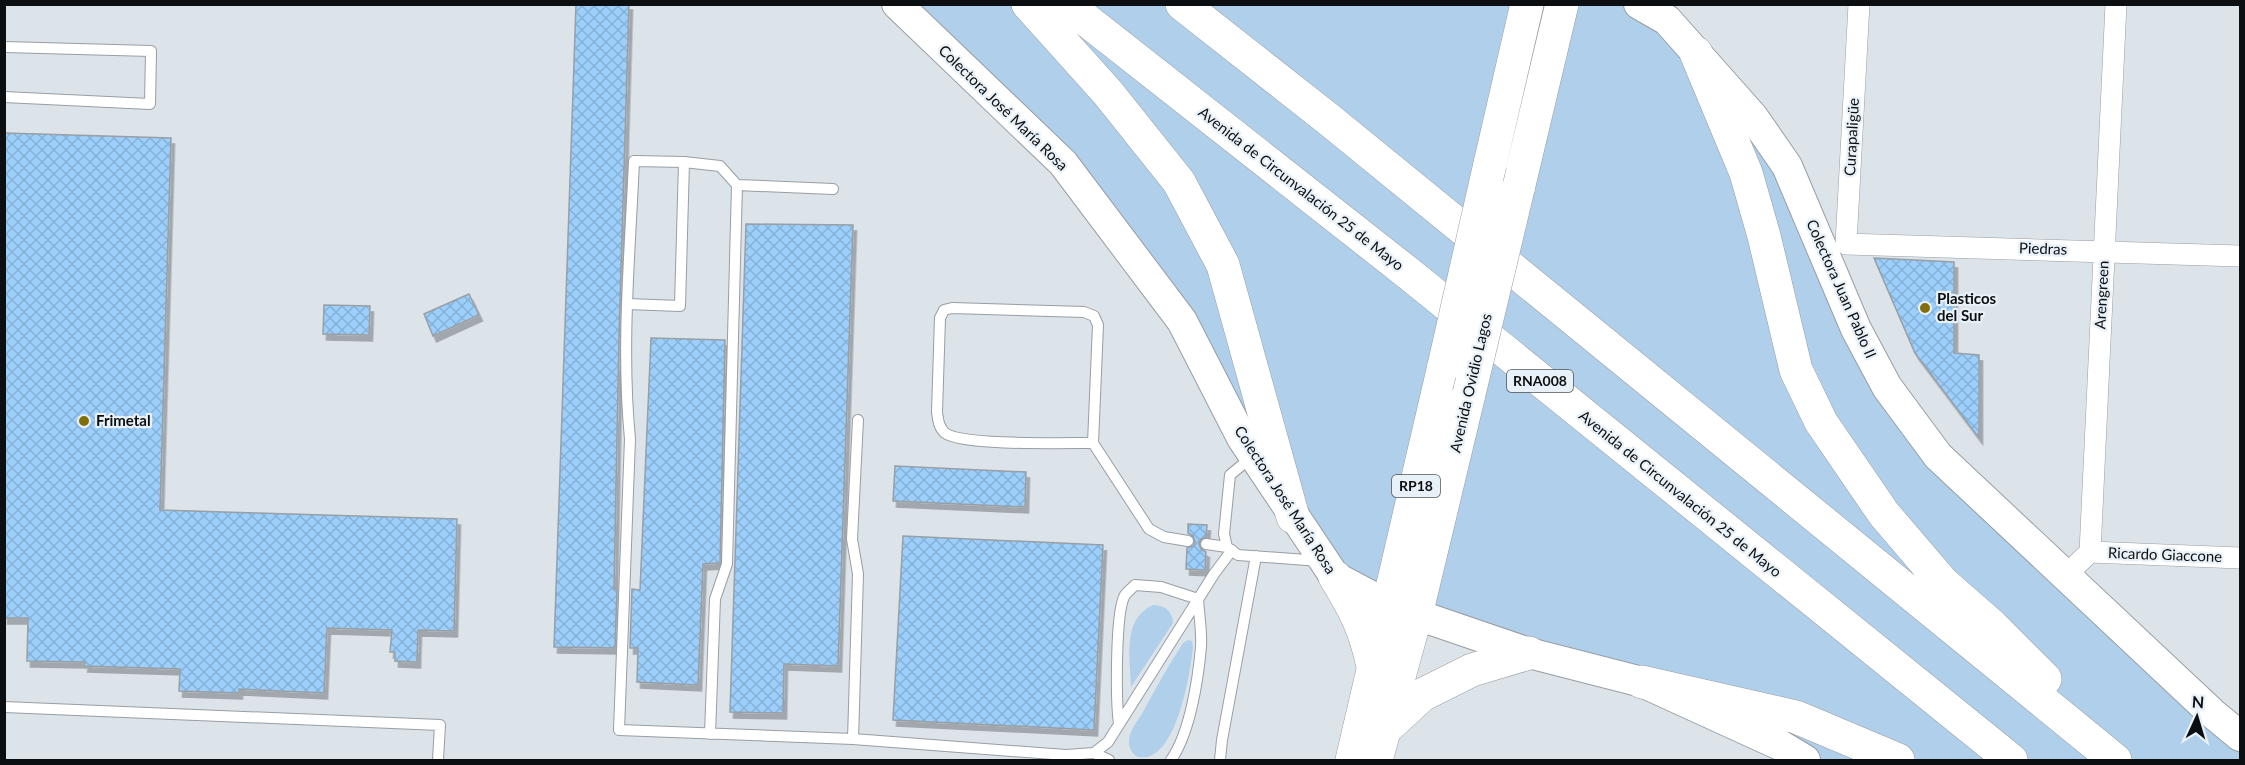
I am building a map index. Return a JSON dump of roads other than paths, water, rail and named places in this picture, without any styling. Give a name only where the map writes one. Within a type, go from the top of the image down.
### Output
[{"type":"main road","name":"Colectora José María Rosa","points":[[897,4],[1063,163],[1182,321],[1242,438],[1329,569],[1402,610],[1529,653],[1642,682],[1780,745],[1805,760]]},
{"type":"main road","points":[[1028,4],[1108,93],[1179,182],[1223,265],[1293,517]]},
{"type":"main road","name":"Avenida de Circunvalación 25 de Mayo","points":[[1066,4],[1408,273],[2011,760]]},
{"type":"main road","points":[[1182,4],[1327,118],[2115,760]]},
{"type":"main road","name":"Avenida Ovidio Lagos","points":[[1380,745],[1444,366],[1527,4]]},
{"type":"main road","name":"Avenida Ovidio Lagos","points":[[1352,760],[1373,668],[1402,610],[1469,394],[1562,4]]},
{"type":"main road","name":"Colectora Juan Pablo II","points":[[1639,4],[1661,12],[1753,117],[1787,166],[1835,251],[1856,329],[1887,387],[1938,456],[2212,714],[2241,736]]},
{"type":"main road","points":[[1696,53],[1746,173],[1764,236],[1796,370],[1821,422],[1884,514],[1943,583],[1991,626],[2127,760]]},
{"type":"main road","name":"RP18","points":[[1329,569],[1355,609],[1366,636],[1373,668]]},
{"type":"main road","name":"RP18","points":[[1380,745],[1422,695],[1472,670],[1529,653]]},
{"type":"main road","points":[[1642,682],[1796,717],[1898,760]]},
{"type":"street","name":"Curapaligüe","points":[[1835,251],[1859,4]]},
{"type":"street","name":"Arengreen","points":[[2090,552],[2116,4]]},
{"type":"street","name":"Piedras","points":[[1835,251],[2104,251],[2241,256]]},
{"type":"street","name":"Ricardo Giaccone","points":[[2090,552],[2241,558]]},
{"type":"street","points":[[2066,575],[2090,552]]},
{"type":"lane","points":[[4,47],[152,51],[150,104],[4,97]]},
{"type":"lane","points":[[710,734],[715,599],[727,564],[737,185],[720,165],[634,161],[628,304],[627,406],[630,439],[619,730],[710,734],[853,739],[1066,755],[1094,753],[1109,760]]},
{"type":"lane","points":[[628,304],[680,306],[684,162]]},
{"type":"lane","points":[[737,185],[833,189]]},
{"type":"lane","points":[[1093,443],[986,441],[960,439],[946,434],[940,426],[937,412],[940,318],[944,310],[952,308],[1084,312],[1094,316],[1098,325],[1093,443],[1149,529],[1164,537],[1188,541]]},
{"type":"lane","points":[[853,739],[858,574],[852,539],[858,420]]},
{"type":"lane","points":[[1229,548],[1224,534],[1230,475],[1253,456]]},
{"type":"lane","points":[[1206,544],[1229,548],[1238,555],[1329,569]]},
{"type":"lane","points":[[1094,753],[1108,742],[1229,548]]},
{"type":"lane","points":[[1220,760],[1256,556]]},
{"type":"lane","points":[[1119,724],[1116,703],[1119,625],[1124,596],[1135,585],[1161,587],[1198,599]]},
{"type":"lane","points":[[1171,760],[1182,739],[1192,701],[1201,645],[1198,599]]},
{"type":"lane","points":[[4,707],[440,725],[438,760]]},
{"type":"place","name":"Plasticos del Sur","points":[[1925,308]]},
{"type":"place","name":"Frimetal","points":[[84,421]]}]
